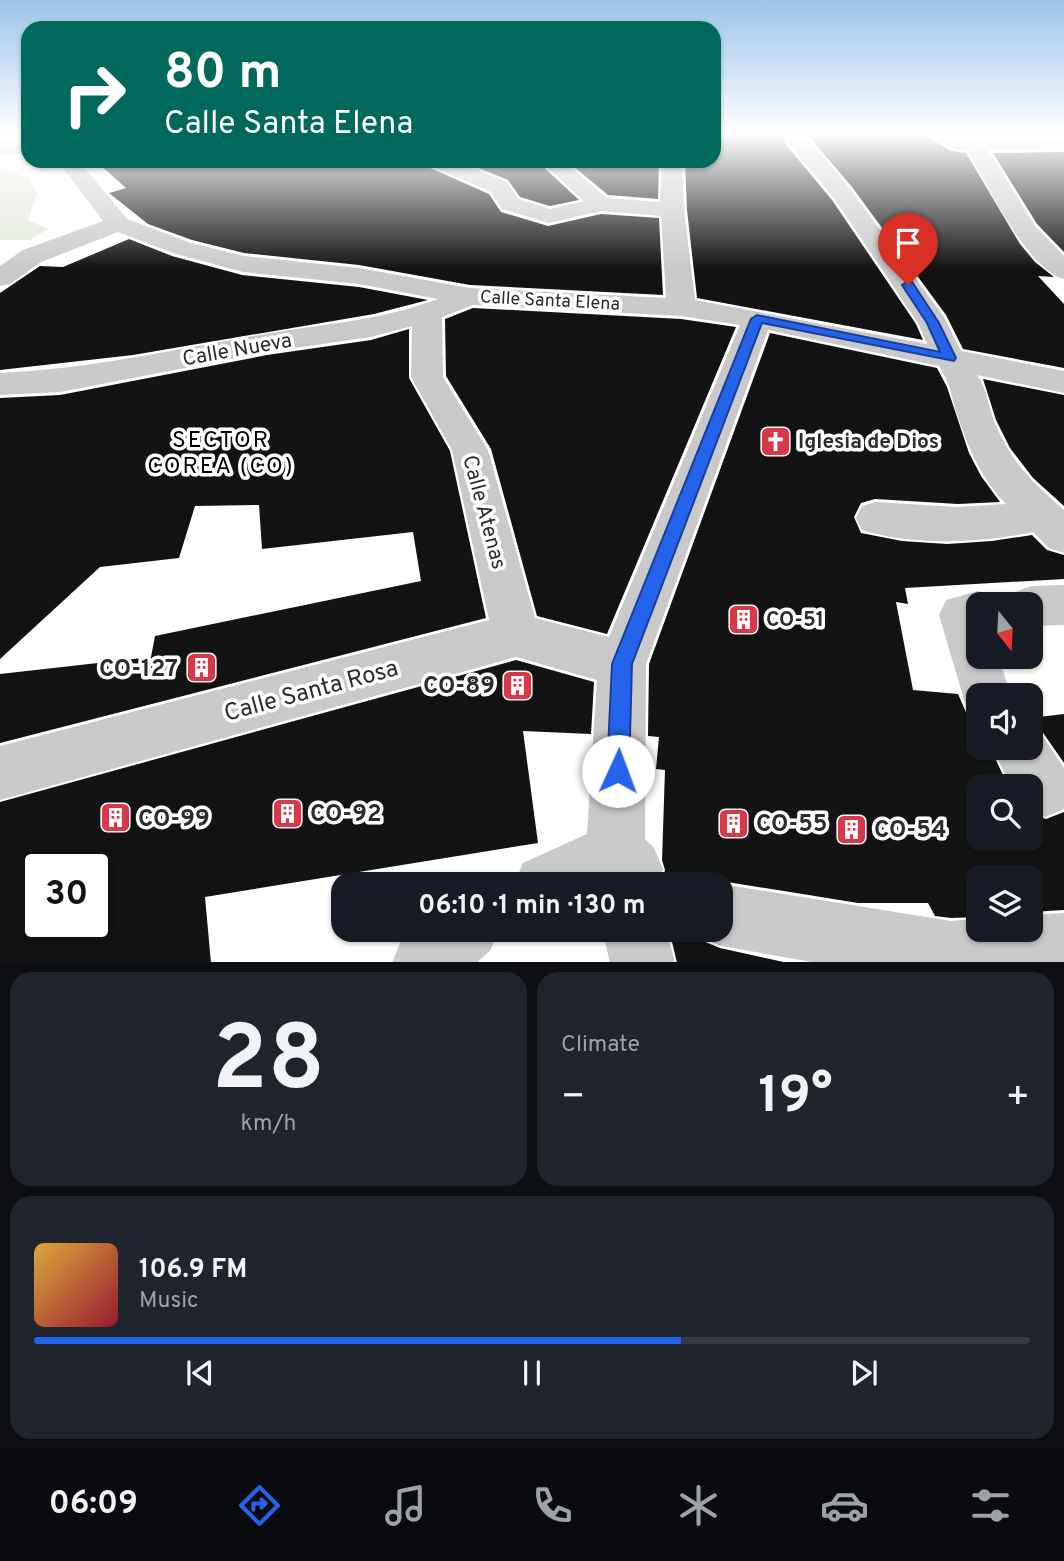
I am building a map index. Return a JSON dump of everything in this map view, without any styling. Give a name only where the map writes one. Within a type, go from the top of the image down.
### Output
[{"type":"street","points":[[0,278],[32,256],[118,224],[82,179]]},
{"type":"street","points":[[478,179],[499,187],[510,204],[550,216],[601,204],[671,210]]},
{"type":"street","points":[[571,179],[601,204]]},
{"type":"street","points":[[672,179],[671,210],[681,307]]},
{"type":"street","points":[[829,179],[933,323],[949,358],[967,384],[974,414],[1007,481],[1052,525]]},
{"type":"street","points":[[995,179],[1025,230],[1064,271]]},
{"type":"street","name":"Calle Santa Elena","points":[[118,224],[183,248],[243,264],[359,276],[470,296],[681,307],[757,319],[1064,382]]},
{"type":"street","name":"Calle Nueva","points":[[0,384],[60,381],[267,343],[371,328],[427,313],[470,296]]},
{"type":"street","name":"Calle Atenas","points":[[427,313],[427,377],[470,450],[516,635]]},
{"type":"street","points":[[628,872],[622,664],[757,319]]},
{"type":"street","points":[[876,518],[927,524],[997,522],[1052,525]]},
{"type":"street","points":[[1043,606],[1064,605]]},
{"type":"street","points":[[966,614],[962,615],[966,628]]},
{"type":"street","points":[[516,635],[622,664]]},
{"type":"street","name":"Calle Santa Rosa","points":[[0,773],[516,635]]},
{"type":"street","points":[[733,917],[951,953],[1064,945]]},
{"type":"street","points":[[424,962],[451,942]]},
{"type":"street","points":[[637,942],[642,962]]},
{"type":"green space","points":[[0,179],[29,179],[37,193],[28,220],[48,229],[30,240],[0,240]]},
{"type":"building","points":[[116,179],[455,179],[489,194],[501,212],[548,226],[601,214],[659,218],[663,295],[470,285],[359,265],[244,253],[192,240],[148,224],[109,193],[126,188]]},
{"type":"building","points":[[505,179],[556,179],[579,200],[550,206],[520,197]]},
{"type":"building","points":[[589,179],[659,179],[658,199],[608,195]]},
{"type":"building","points":[[686,179],[814,179],[832,200],[916,324],[923,340],[697,298]]},
{"type":"building","points":[[845,179],[981,179],[1020,244],[1035,262],[1054,277],[1038,276],[1064,304],[1064,368],[963,349],[946,315]]},
{"type":"building","points":[[1009,179],[1064,179],[1064,252],[1037,224]]},
{"type":"building","points":[[129,239],[172,256],[242,275],[359,287],[428,300],[374,314],[133,355],[0,370],[0,293],[40,266],[63,267]]},
{"type":"building","points":[[473,308],[681,319],[736,327],[607,634],[537,616],[491,449],[446,376],[445,319]]},
{"type":"building","points":[[409,329],[409,378],[450,451],[486,618],[0,743],[0,674],[151,657],[155,636],[421,581],[413,532],[262,549],[259,505],[195,506],[179,558],[100,567],[0,659],[0,398],[60,395],[267,355],[371,340]]},
{"type":"building","points":[[770,333],[937,368],[947,387],[969,453],[981,476],[1000,502],[958,504],[875,499],[861,503],[854,517],[861,533],[902,541],[947,544],[1032,535],[1047,550],[1064,555],[1064,579],[905,588],[908,604],[896,602],[913,690],[958,694],[966,712],[966,760],[996,760],[1002,774],[966,774],[966,851],[1043,851],[1043,818],[1064,812],[1064,910],[1043,911],[1043,865],[966,865],[966,917],[951,918],[935,916],[928,903],[858,903],[733,883],[733,872],[664,872],[662,860],[665,770],[656,769],[659,737],[648,736],[649,664]]},
{"type":"building","points":[[983,379],[1064,395],[1064,506],[1033,478],[1010,448],[996,420]]},
{"type":"building","points":[[516,660],[594,682],[591,734],[523,731],[538,843],[359,872],[331,872],[331,877],[205,897],[211,962],[0,962],[0,802]]},
{"type":"building","points":[[1064,714],[1064,763],[1043,733],[1043,717]]},
{"type":"building","points":[[672,942],[705,942],[720,948],[783,962],[677,962]]},
{"type":"place","name":"Iglesia de Dios","points":[[775,441]]},
{"type":"place","name":"CO-51","points":[[743,619]]},
{"type":"place","name":"CO-127","points":[[201,668]]},
{"type":"place","name":"CO-89","points":[[518,685]]},
{"type":"place","name":"CO-92","points":[[287,813]]},
{"type":"place","name":"CO-99","points":[[115,818]]},
{"type":"place","name":"CO-55","points":[[733,823]]},
{"type":"place","name":"CO-54","points":[[851,829]]},
{"type":"district","name":"SECTOR COREA (CO)","points":[[221,452]]},
{"type":"route","points":[[618,771],[622,664],[757,319],[949,358],[933,323],[908,285]]}]
